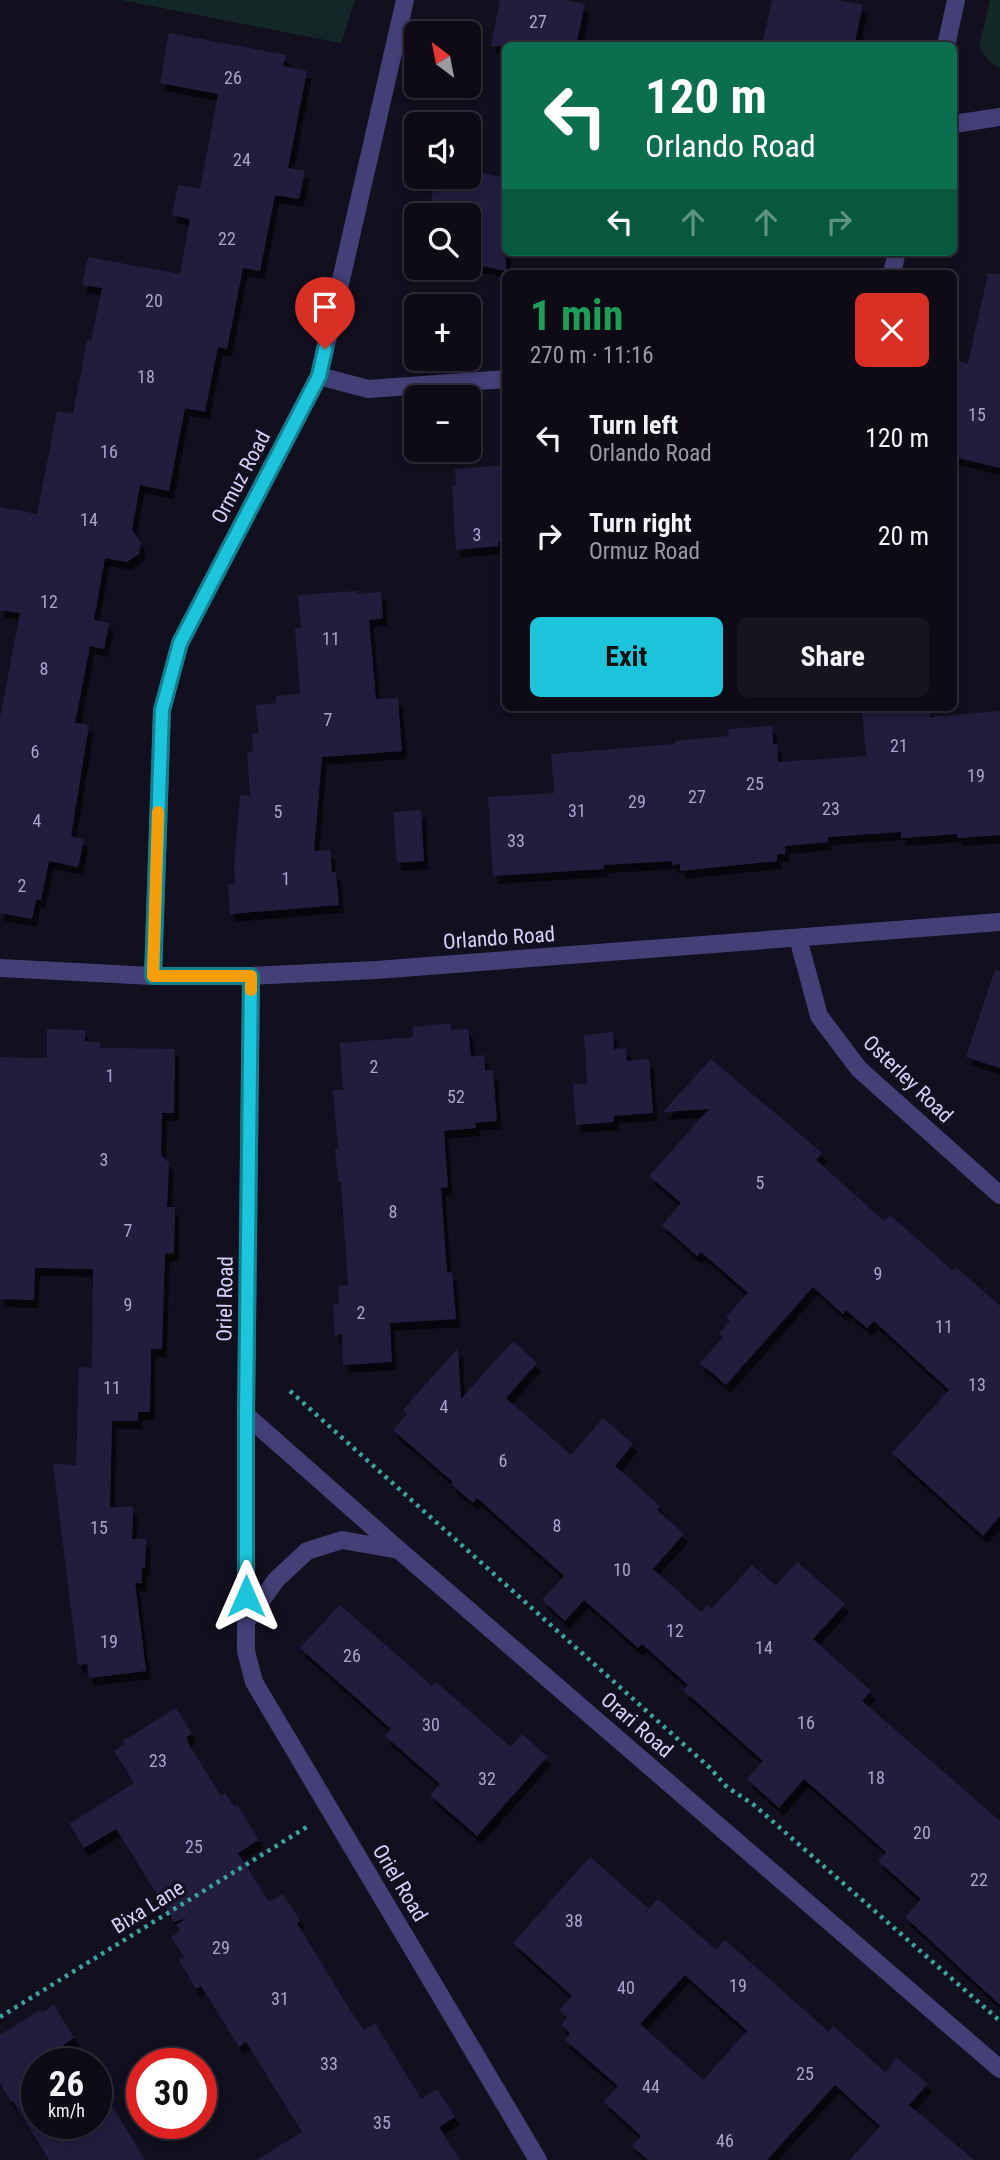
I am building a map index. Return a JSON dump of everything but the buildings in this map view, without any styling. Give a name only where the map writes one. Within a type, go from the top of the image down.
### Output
[{"type":"street","name":"Ormuz Road","points":[[153,976],[162,710],[180,643],[319,376],[405,0]]},
{"type":"street","points":[[947,42],[956,0]]},
{"type":"street","points":[[957,124],[1000,117]]},
{"type":"street","points":[[319,376],[368,388],[502,379]]},
{"type":"street","name":"Orlando Road","points":[[0,968],[153,976],[251,976],[376,970],[1000,922]]},
{"type":"street","name":"Osterley Road","points":[[798,939],[819,1016],[859,1069],[1000,1195]]},
{"type":"street","name":"Oriel Road","points":[[251,976],[246,1651],[254,1682],[538,2160]]},
{"type":"street","name":"Orari Road","points":[[246,1415],[1000,2068]]},
{"type":"street","points":[[246,1622],[276,1580],[307,1551],[342,1540],[399,1550]]},
{"type":"path","points":[[290,1391],[710,1768],[727,1787],[754,1805],[1000,2021]]},
{"type":"path","name":"Bixa Lane","points":[[0,2017],[313,1823]]},
{"type":"green space","points":[[121,0],[355,0],[341,43]]},
{"type":"green space","points":[[990,0],[1000,0],[1000,68],[989,61],[979,46]]},
{"type":"slow traffic","points":[[158,812],[153,976],[251,976],[251,990]]},
{"type":"route","points":[[246,1596],[251,976],[153,976],[162,710],[180,643],[319,376],[325,349]]}]
